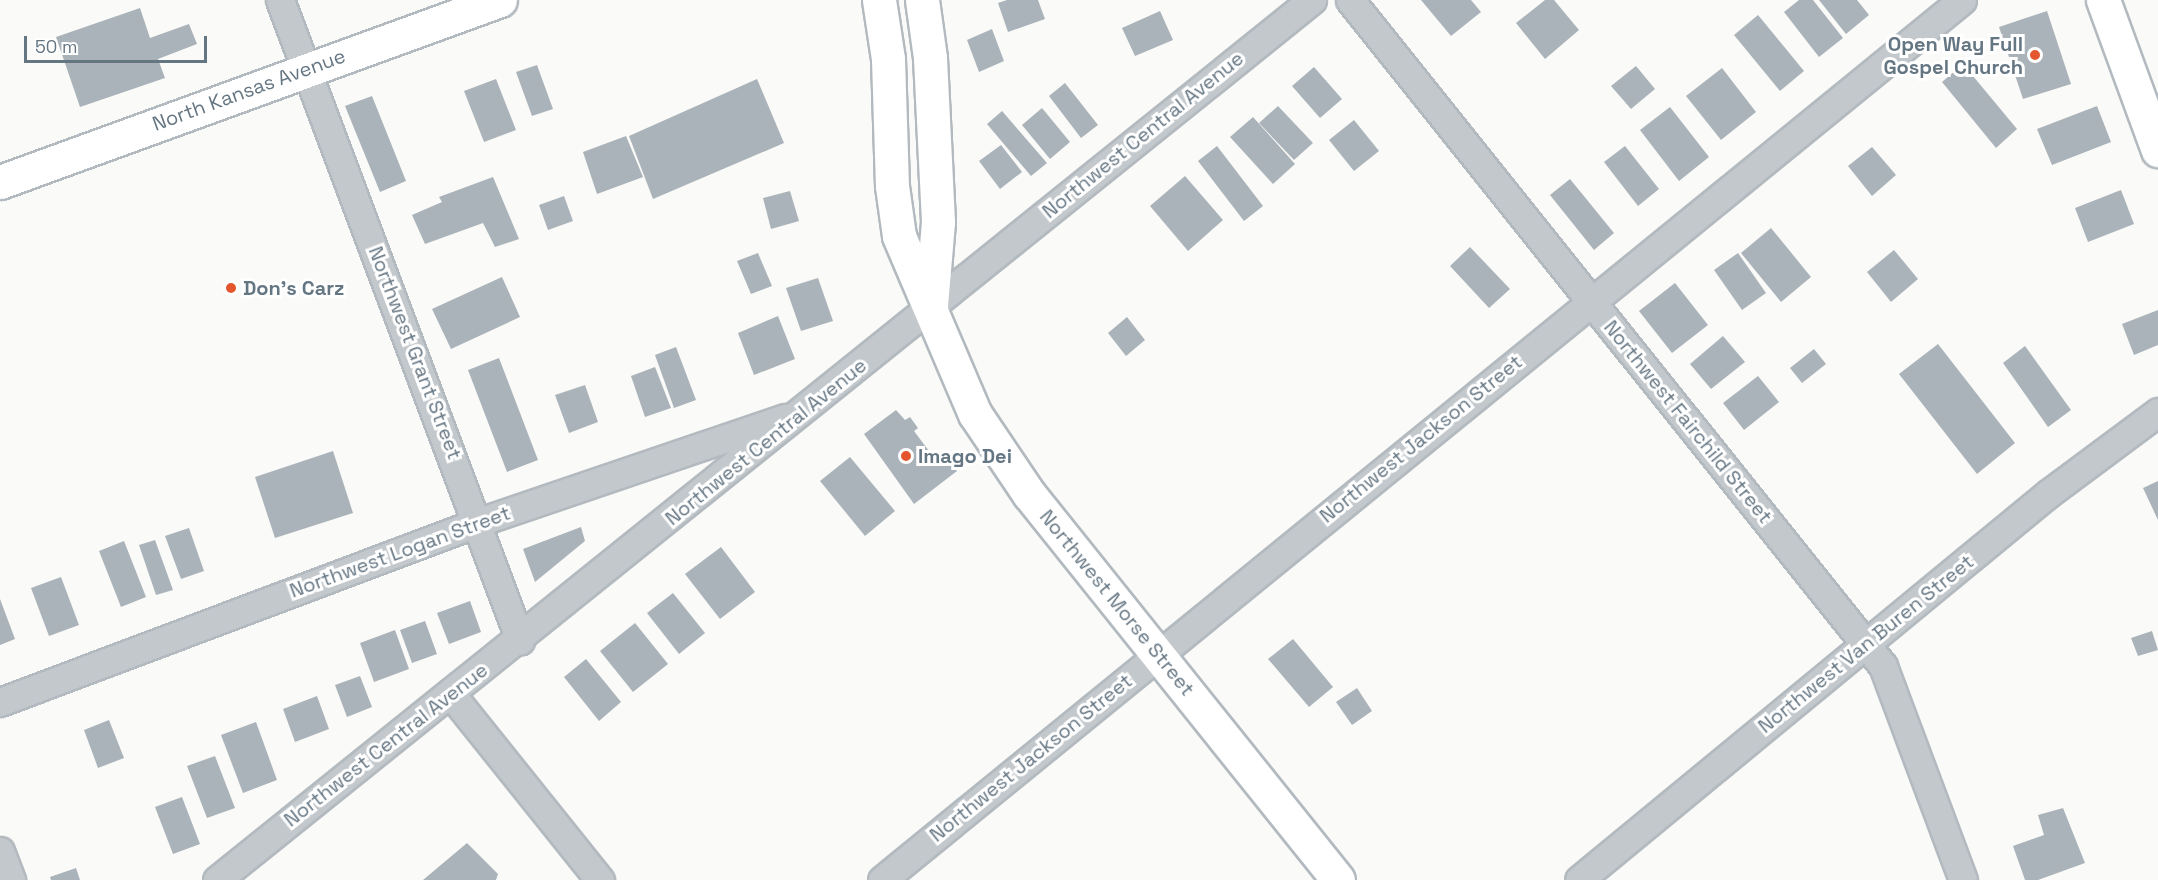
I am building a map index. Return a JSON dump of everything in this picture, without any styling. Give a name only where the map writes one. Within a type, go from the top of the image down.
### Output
[{"type":"main road","name":"North Kansas Avenue","points":[[0,182],[307,68],[500,0]]},
{"type":"main road","name":"Northwest Morse Street","points":[[879,0],[888,58],[892,186],[899,236],[931,305],[950,361],[995,448],[1338,880]]},
{"type":"main road","name":"Northwest Morse Street","points":[[922,0],[930,58],[938,222],[931,305]]},
{"type":"main road","points":[[2103,0],[2158,150]]},
{"type":"street","name":"Northwest Grant Street","points":[[280,0],[479,522],[520,640]]},
{"type":"street","name":"Northwest Central Avenue","points":[[217,880],[450,693],[520,640],[803,412],[931,305],[1312,0]]},
{"type":"street","name":"Northwest Fairchild Street","points":[[1350,0],[1883,666],[1963,880]]},
{"type":"street","name":"Northwest Jackson Street","points":[[882,880],[1962,0]]},
{"type":"street","name":"Northwest Logan Street","points":[[0,702],[479,522],[803,412]]},
{"type":"street","name":"Northwest Van Buren Street","points":[[1579,880],[2049,494],[2158,412]]},
{"type":"street","points":[[450,693],[600,880]]},
{"type":"street","points":[[0,851],[11,880]]},
{"type":"building","points":[[1007,0],[1038,0],[1045,19],[1008,32],[998,3]]},
{"type":"building","points":[[1421,0],[1471,0],[1481,12],[1451,36]]},
{"type":"building","points":[[1545,0],[1554,0],[1579,30],[1545,59],[1516,23]]},
{"type":"building","points":[[1799,0],[1813,0],[1843,38],[1819,57],[1784,12]]},
{"type":"building","points":[[1819,0],[1857,0],[1869,15],[1846,34]]},
{"type":"building","points":[[140,8],[150,38],[189,24],[197,44],[158,59],[165,78],[80,107],[56,37]]},
{"type":"building","points":[[1160,11],[1173,40],[1135,56],[1122,28]]},
{"type":"building","name":"Open Way Full Gospel Church","points":[[2047,11],[2071,84],[2023,99],[1999,27]]},
{"type":"building","points":[[1758,15],[1804,71],[1780,91],[1734,35]]},
{"type":"building","points":[[992,29],[1004,61],[979,72],[967,40]]},
{"type":"building","points":[[1963,64],[2017,129],[1996,148],[1942,82]]},
{"type":"building","points":[[537,65],[553,109],[532,116],[516,72]]},
{"type":"building","points":[[1636,66],[1655,89],[1631,109],[1611,86]]},
{"type":"building","points":[[1314,67],[1342,99],[1320,118],[1292,86]]},
{"type":"building","points":[[1722,68],[1756,112],[1721,140],[1686,96]]},
{"type":"building","points":[[496,79],[516,130],[484,142],[464,91]]},
{"type":"building","points":[[757,79],[784,143],[653,199],[629,136]]},
{"type":"building","points":[[1065,83],[1098,125],[1081,138],[1049,96]]},
{"type":"building","points":[[372,96],[406,181],[380,192],[345,106]]},
{"type":"building","points":[[1278,106],[1313,143],[1294,160],[1259,123]]},
{"type":"building","points":[[2097,106],[2111,142],[2052,165],[2037,129]]},
{"type":"building","points":[[1670,107],[1709,157],[1679,181],[1640,130]]},
{"type":"building","points":[[1042,108],[1070,142],[1050,159],[1022,125]]},
{"type":"building","points":[[1002,111],[1047,163],[1031,176],[987,124]]},
{"type":"building","points":[[1253,117],[1295,164],[1273,184],[1230,137]]},
{"type":"building","points":[[1354,120],[1379,151],[1354,171],[1329,140]]},
{"type":"building","points":[[626,136],[643,177],[597,194],[583,152]]},
{"type":"building","points":[[1001,145],[1022,172],[1000,189],[979,161]]},
{"type":"building","points":[[1217,146],[1263,206],[1244,221],[1198,161]]},
{"type":"building","points":[[1625,146],[1659,189],[1638,206],[1604,162]]},
{"type":"building","points":[[1872,147],[1896,175],[1872,196],[1848,166]]},
{"type":"building","points":[[1185,176],[1223,220],[1188,251],[1150,206]]},
{"type":"building","points":[[493,177],[519,239],[495,247],[483,223],[425,244],[412,215],[442,202],[439,197]]},
{"type":"building","points":[[1570,179],[1614,233],[1594,250],[1550,195]]},
{"type":"building","points":[[2121,190],[2134,224],[2088,242],[2075,208]]},
{"type":"building","points":[[790,191],[799,221],[771,229],[763,198]]},
{"type":"building","points":[[564,196],[573,221],[548,230],[539,205]]},
{"type":"building","points":[[1771,228],[1811,277],[1781,302],[1741,253]]},
{"type":"building","points":[[1470,247],[1510,289],[1489,308],[1450,266]]},
{"type":"building","points":[[1894,250],[1918,279],[1891,302],[1867,272]]},
{"type":"building","points":[[758,253],[772,286],[751,294],[737,261]]},
{"type":"building","points":[[1738,253],[1766,293],[1742,310],[1714,270]]},
{"type":"building","points":[[502,277],[520,317],[451,349],[432,309]]},
{"type":"building","points":[[818,278],[833,321],[801,331],[786,288]]},
{"type":"building","points":[[1675,283],[1708,325],[1672,353],[1639,311]]},
{"type":"building","points":[[2158,310],[2158,345],[2134,355],[2122,324]]},
{"type":"building","points":[[778,316],[795,359],[754,375],[738,333]]},
{"type":"building","points":[[1127,317],[1145,340],[1126,356],[1108,333]]},
{"type":"building","points":[[1723,336],[1745,362],[1711,389],[1690,364]]},
{"type":"building","points":[[1938,344],[2015,443],[1977,474],[1899,374]]},
{"type":"building","points":[[2025,346],[2071,410],[2048,427],[2003,363]]},
{"type":"building","points":[[676,347],[696,400],[674,408],[655,355]]},
{"type":"building","points":[[1814,349],[1826,364],[1802,383],[1790,368]]},
{"type":"building","points":[[499,358],[538,460],[507,472],[468,370]]},
{"type":"building","points":[[655,367],[671,408],[645,417],[631,376]]},
{"type":"building","points":[[1758,376],[1779,402],[1744,430],[1723,403]]},
{"type":"building","points":[[585,385],[598,422],[569,433],[555,395]]},
{"type":"building","name":"Imago Dei","points":[[896,410],[905,420],[910,417],[918,428],[914,431],[935,459],[943,453],[957,471],[914,504],[864,434]]},
{"type":"building","points":[[333,451],[353,513],[275,538],[255,477]]},
{"type":"building","name":"Imago Dei","points":[[850,457],[895,511],[865,536],[820,481]]},
{"type":"building","points":[[2158,481],[2158,520],[2143,488]]},
{"type":"building","points":[[581,527],[585,541],[535,582],[523,549]]},
{"type":"building","points":[[189,528],[204,571],[181,579],[165,536]]},
{"type":"building","points":[[155,540],[173,590],[156,595],[139,545]]},
{"type":"building","points":[[124,541],[146,597],[121,607],[99,551]]},
{"type":"building","points":[[721,547],[755,592],[720,619],[685,574]]},
{"type":"building","points":[[61,577],[79,625],[49,636],[31,588]]},
{"type":"building","points":[[673,593],[705,633],[679,654],[647,613]]},
{"type":"building","points":[[0,599],[15,639],[0,645]]},
{"type":"building","points":[[470,601],[481,632],[449,644],[437,613]]},
{"type":"building","points":[[425,621],[437,654],[412,663],[400,630]]},
{"type":"building","points":[[635,623],[668,664],[633,692],[600,651]]},
{"type":"building","points":[[395,630],[409,669],[374,682],[360,643]]},
{"type":"building","points":[[2152,631],[2158,650],[2138,656],[2131,638]]},
{"type":"building","points":[[1293,639],[1333,687],[1309,707],[1268,659]]},
{"type":"building","points":[[586,659],[621,702],[599,721],[564,677]]},
{"type":"building","points":[[360,676],[372,707],[347,717],[335,685]]},
{"type":"building","points":[[1357,688],[1372,711],[1352,725],[1336,702]]},
{"type":"building","points":[[317,696],[329,729],[295,742],[283,709]]},
{"type":"building","points":[[109,720],[124,758],[98,768],[84,730]]},
{"type":"building","points":[[256,722],[277,780],[243,793],[221,735]]},
{"type":"building","points":[[215,756],[235,808],[207,818],[187,766]]},
{"type":"building","points":[[182,797],[200,844],[173,854],[155,807]]},
{"type":"building","points":[[2063,808],[2085,863],[2038,880],[2025,880],[2013,846],[2044,835],[2038,815]]},
{"type":"building","points":[[467,843],[498,874],[496,880],[423,880]]},
{"type":"building","points":[[76,868],[80,880],[51,880],[50,877]]},
{"type":"place","name":"Open Way Full Gospel Church","points":[[2035,55]]},
{"type":"place","name":"Don's Carz","points":[[231,288]]},
{"type":"place","name":"Imago Dei","points":[[906,456]]}]
